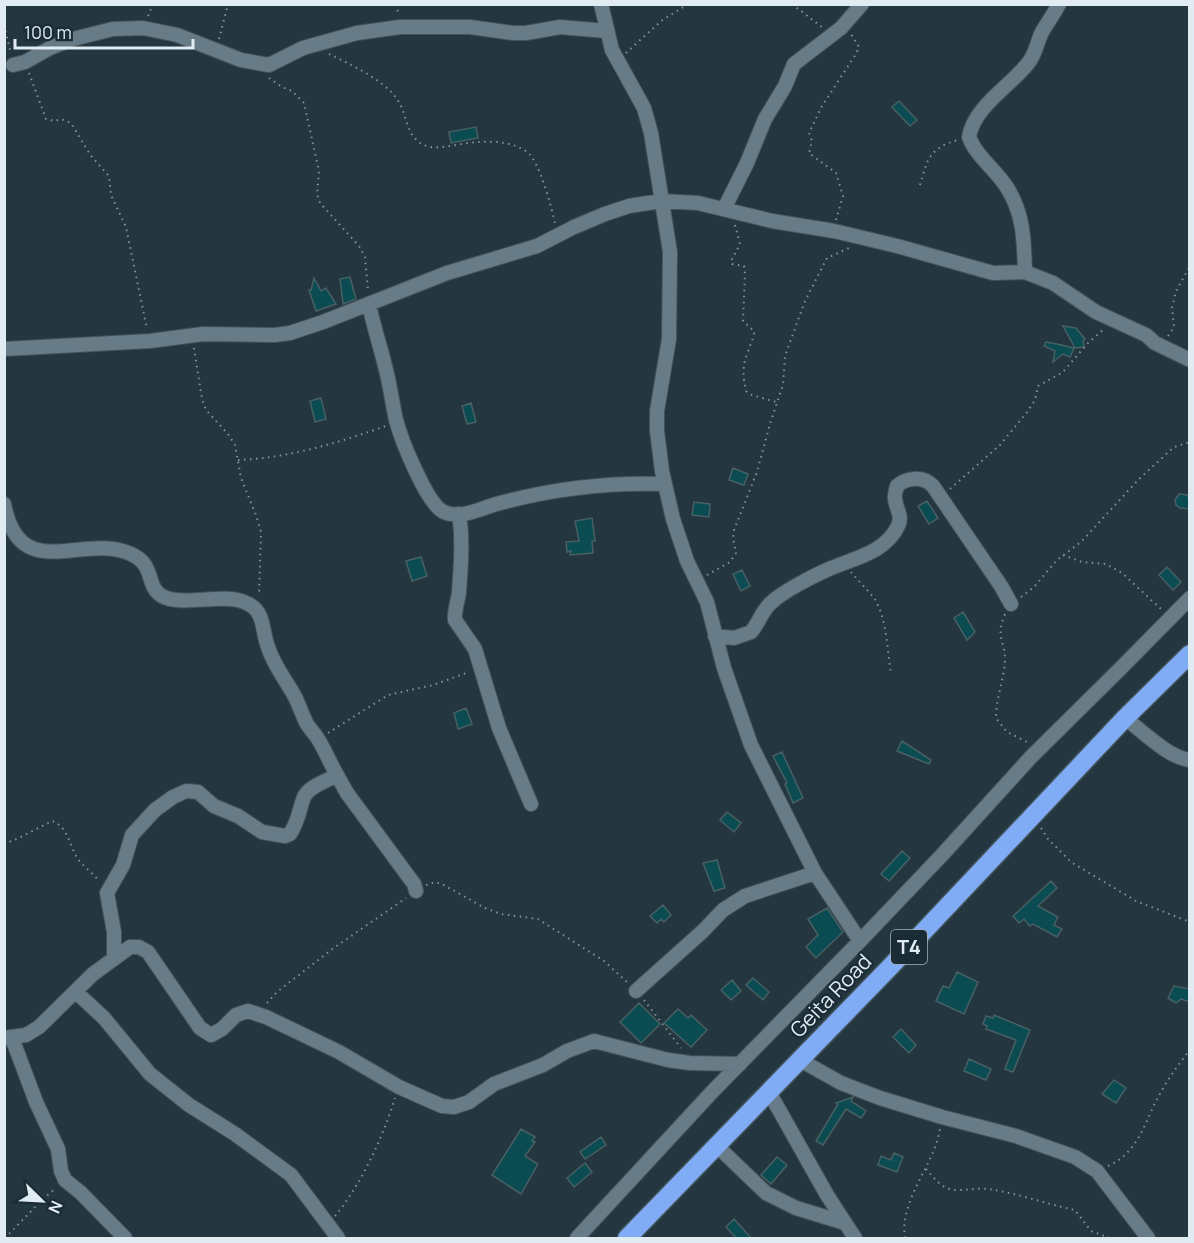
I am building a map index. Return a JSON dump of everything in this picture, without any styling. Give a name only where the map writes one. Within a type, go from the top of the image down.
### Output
[{"type":"highway","name":"Geita Road","points":[[635,1236],[717,1146],[1125,718],[1190,654]]},
{"type":"street","points":[[601,4],[606,30],[618,62],[644,108],[656,155],[670,252],[669,339],[657,411],[657,431],[673,519],[687,561],[707,602],[715,636],[751,745],[815,873],[860,941]]},
{"type":"street","points":[[729,209],[765,119],[785,86],[794,64],[833,35],[862,4]]},
{"type":"street","points":[[1025,272],[1024,233],[1015,203],[1006,185],[973,147],[969,137],[973,126],[994,98],[1028,63],[1035,52],[1043,30],[1059,4]]},
{"type":"street","points":[[19,63],[73,39],[113,29],[143,28],[177,35],[241,60],[262,65],[269,65],[303,48],[357,33],[400,27],[470,27],[520,33],[560,27],[606,30]]},
{"type":"street","points":[[4,349],[150,341],[223,334],[290,333],[447,273],[537,246],[613,211],[661,201],[698,203],[772,221],[834,231],[993,273],[1025,272],[1053,283],[1096,312],[1146,335],[1155,343],[1190,360]]},
{"type":"street","points":[[369,304],[397,422],[422,483],[433,502],[445,513],[459,514],[530,496],[576,488],[633,483],[665,484]]},
{"type":"street","points":[[715,636],[734,638],[751,632],[772,602],[827,570],[865,556],[879,548],[892,536],[899,524],[900,516],[894,497],[897,486],[909,479],[927,481],[941,498],[1011,604]]},
{"type":"street","points":[[4,504],[12,531],[20,542],[30,547],[51,552],[100,549],[130,553],[146,565],[155,590],[161,596],[174,599],[243,601],[252,606],[260,614],[269,650],[307,724],[318,739],[347,793],[414,884],[416,891]]},
{"type":"street","points":[[459,514],[462,533],[459,596],[455,620],[469,638],[499,728],[531,804]]},
{"type":"street","points":[[577,1239],[740,1064],[860,941],[1041,746],[1190,598]]},
{"type":"street","points":[[1125,718],[1177,757],[1190,760]]},
{"type":"street","points":[[114,958],[114,932],[107,893],[123,865],[132,835],[155,810],[186,791],[198,792],[214,806],[238,816],[262,832],[285,836],[291,834],[297,824],[304,797],[309,790],[337,775]]},
{"type":"street","points":[[636,990],[696,938],[723,910],[745,896],[815,873]]},
{"type":"street","points":[[125,1239],[81,1193],[65,1180],[61,1171],[58,1149],[8,1038],[26,1035],[39,1027],[93,974],[130,947],[139,947],[148,952],[200,1028],[211,1035],[222,1029],[236,1015],[248,1011],[339,1052],[399,1087],[442,1106],[454,1107],[469,1102],[494,1084],[543,1065],[567,1051],[594,1041],[668,1060],[740,1064]]},
{"type":"street","points":[[75,992],[104,1018],[150,1074],[189,1105],[235,1134],[291,1175],[338,1239]]},
{"type":"street","points":[[800,1060],[841,1083],[880,1098],[1075,1156],[1096,1171],[1148,1239]]},
{"type":"street","points":[[769,1092],[855,1239]]},
{"type":"street","points":[[717,1146],[766,1192],[796,1208],[844,1223]]},
{"type":"path","points":[[214,50],[228,4]]},
{"type":"path","points":[[618,62],[662,21],[688,4]]},
{"type":"path","points":[[792,4],[833,35]]},
{"type":"path","points":[[834,231],[843,196],[836,173],[809,153],[812,141],[809,132],[822,106],[859,47],[846,23]]},
{"type":"path","points":[[4,25],[19,63],[46,119],[55,121],[61,119],[71,123],[91,156],[109,176],[111,195],[126,227],[150,341]]},
{"type":"path","points":[[317,45],[387,88],[399,102],[405,121],[414,137],[421,143],[429,147],[436,147],[496,141],[528,152],[546,189],[559,236]]},
{"type":"path","points":[[262,65],[272,81],[292,92],[304,103],[319,171],[317,194],[320,203],[359,246],[365,257],[369,304]]},
{"type":"path","points":[[920,185],[929,156],[946,144],[969,137]]},
{"type":"path","points":[[729,209],[740,244],[731,261],[732,264],[744,266],[746,274],[743,321],[754,332],[744,357],[742,370],[746,391],[777,402]]},
{"type":"path","points":[[698,582],[730,562],[736,554],[734,530],[757,472],[783,385],[785,356],[805,301],[828,258],[844,252],[864,238]]},
{"type":"path","points":[[1155,343],[1172,333],[1174,327],[1172,308],[1176,291],[1190,266]]},
{"type":"path","points":[[941,498],[1000,445],[1032,406],[1038,386],[1063,372],[1097,334],[1116,322]]},
{"type":"path","points":[[192,336],[202,399],[206,410],[233,441],[245,492],[256,514],[261,532],[260,614]]},
{"type":"path","points":[[238,460],[288,455],[356,437],[397,422]]},
{"type":"path","points":[[1041,746],[1015,737],[1007,732],[996,718],[1004,680],[1005,661],[999,627],[1005,613],[1011,604],[1034,587],[1046,571],[1063,555],[1081,542],[1138,479],[1174,447],[1190,442]]},
{"type":"path","points":[[1063,555],[1082,562],[1106,564],[1155,602],[1168,619]]},
{"type":"path","points":[[843,563],[874,598],[882,618],[891,674]]},
{"type":"path","points":[[318,739],[388,695],[433,685],[480,667]]},
{"type":"path","points":[[1033,816],[1048,839],[1071,862],[1136,901],[1190,922]]},
{"type":"path","points":[[4,844],[54,821],[64,830],[77,858],[94,874],[107,893]]},
{"type":"path","points":[[257,1014],[277,992],[331,950],[416,891],[435,882],[501,914],[538,919],[611,966],[636,990],[679,1044],[690,1063]]},
{"type":"path","points":[[1096,1171],[1115,1163],[1136,1143],[1171,1076],[1190,1050]]},
{"type":"path","points":[[327,1224],[346,1202],[375,1148],[390,1116],[399,1087]]},
{"type":"path","points":[[905,1239],[906,1214],[939,1137],[942,1118]]},
{"type":"path","points":[[926,1169],[947,1188],[989,1189],[1075,1210],[1090,1231],[1110,1239]]},
{"type":"path","points":[[5,1239],[43,1198],[65,1180]]},
{"type":"building","points":[[899,101],[917,120],[910,126],[892,107]]},
{"type":"building","points":[[476,127],[478,138],[451,143],[449,132]]},
{"type":"building","points":[[350,277],[356,299],[343,304],[340,279]]},
{"type":"building","points":[[314,278],[321,291],[326,288],[336,304],[316,311],[309,290],[311,290]]},
{"type":"building","points":[[1063,326],[1076,328],[1085,339],[1084,347],[1075,348]]},
{"type":"building","points":[[1046,342],[1074,348],[1070,357],[1063,354],[1053,362],[1055,351],[1044,346]]},
{"type":"building","points":[[321,398],[326,419],[315,422],[310,401]]},
{"type":"building","points":[[471,403],[476,422],[467,424],[462,406]]},
{"type":"building","points":[[733,468],[748,474],[744,485],[729,480]]},
{"type":"building","points":[[1179,494],[1188,495],[1190,509],[1176,505],[1175,500]]},
{"type":"building","points":[[927,501],[938,518],[929,524],[918,506]]},
{"type":"building","points":[[694,502],[710,504],[709,517],[692,515]]},
{"type":"building","points":[[592,518],[595,541],[592,541],[593,553],[570,555],[571,551],[567,552],[566,542],[579,541],[575,521]]},
{"type":"building","points":[[421,557],[427,576],[412,581],[406,561]]},
{"type":"building","points":[[1167,567],[1181,582],[1173,590],[1159,575]]},
{"type":"building","points":[[742,570],[750,586],[741,591],[733,574]]},
{"type":"building","points":[[963,612],[975,632],[967,640],[954,618]]},
{"type":"building","points":[[466,708],[472,724],[458,729],[454,713]]},
{"type":"building","points":[[902,741],[931,760],[929,764],[897,751]]},
{"type":"building","points":[[782,752],[803,798],[793,803],[785,784],[787,783],[773,756]]},
{"type":"building","points":[[727,812],[741,823],[734,832],[720,820]]},
{"type":"building","points":[[902,851],[910,858],[889,881],[881,874]]},
{"type":"building","points":[[717,860],[725,888],[714,891],[703,863]]},
{"type":"building","points":[[1051,881],[1057,888],[1038,906],[1058,917],[1054,925],[1062,929],[1057,937],[1033,924],[1030,926],[1024,919],[1019,923],[1013,916]]},
{"type":"building","points":[[663,905],[671,915],[664,922],[661,919],[657,923],[650,916]]},
{"type":"building","points":[[827,908],[843,932],[816,958],[806,947],[818,935],[808,919]]},
{"type":"building","points":[[957,972],[978,982],[964,1014],[936,1001],[943,986],[949,988]]},
{"type":"building","points":[[753,978],[769,992],[763,1000],[746,985]]},
{"type":"building","points":[[732,980],[741,991],[731,1000],[721,990]]},
{"type":"building","points":[[1174,986],[1190,989],[1190,1002],[1181,999],[1176,1003],[1168,998]]},
{"type":"building","points":[[639,1003],[660,1024],[641,1043],[620,1022]]},
{"type":"building","points":[[678,1009],[688,1018],[691,1015],[707,1030],[691,1047],[664,1023]]},
{"type":"building","points":[[994,1015],[1030,1030],[1013,1072],[1005,1069],[1016,1040],[986,1029],[987,1026],[983,1024],[986,1016],[993,1018]]},
{"type":"building","points":[[901,1029],[916,1045],[909,1053],[893,1037]]},
{"type":"building","points":[[969,1059],[991,1069],[986,1080],[964,1071]]},
{"type":"building","points":[[1114,1080],[1126,1088],[1116,1103],[1102,1094]]},
{"type":"building","points":[[853,1097],[851,1101],[866,1111],[861,1118],[846,1109],[823,1145],[816,1141],[838,1104],[836,1103]]},
{"type":"building","points":[[521,1129],[535,1137],[532,1141],[535,1142],[525,1156],[538,1164],[521,1194],[492,1175]]},
{"type":"building","points":[[601,1137],[606,1145],[585,1159],[580,1152]]},
{"type":"building","points":[[894,1153],[903,1157],[897,1172],[878,1165],[881,1156],[891,1160]]},
{"type":"building","points":[[777,1157],[787,1165],[771,1184],[761,1175]]},
{"type":"building","points":[[585,1163],[592,1172],[574,1187],[567,1178]]},
{"type":"building","points":[[734,1219],[752,1239],[737,1239],[726,1227]]}]
